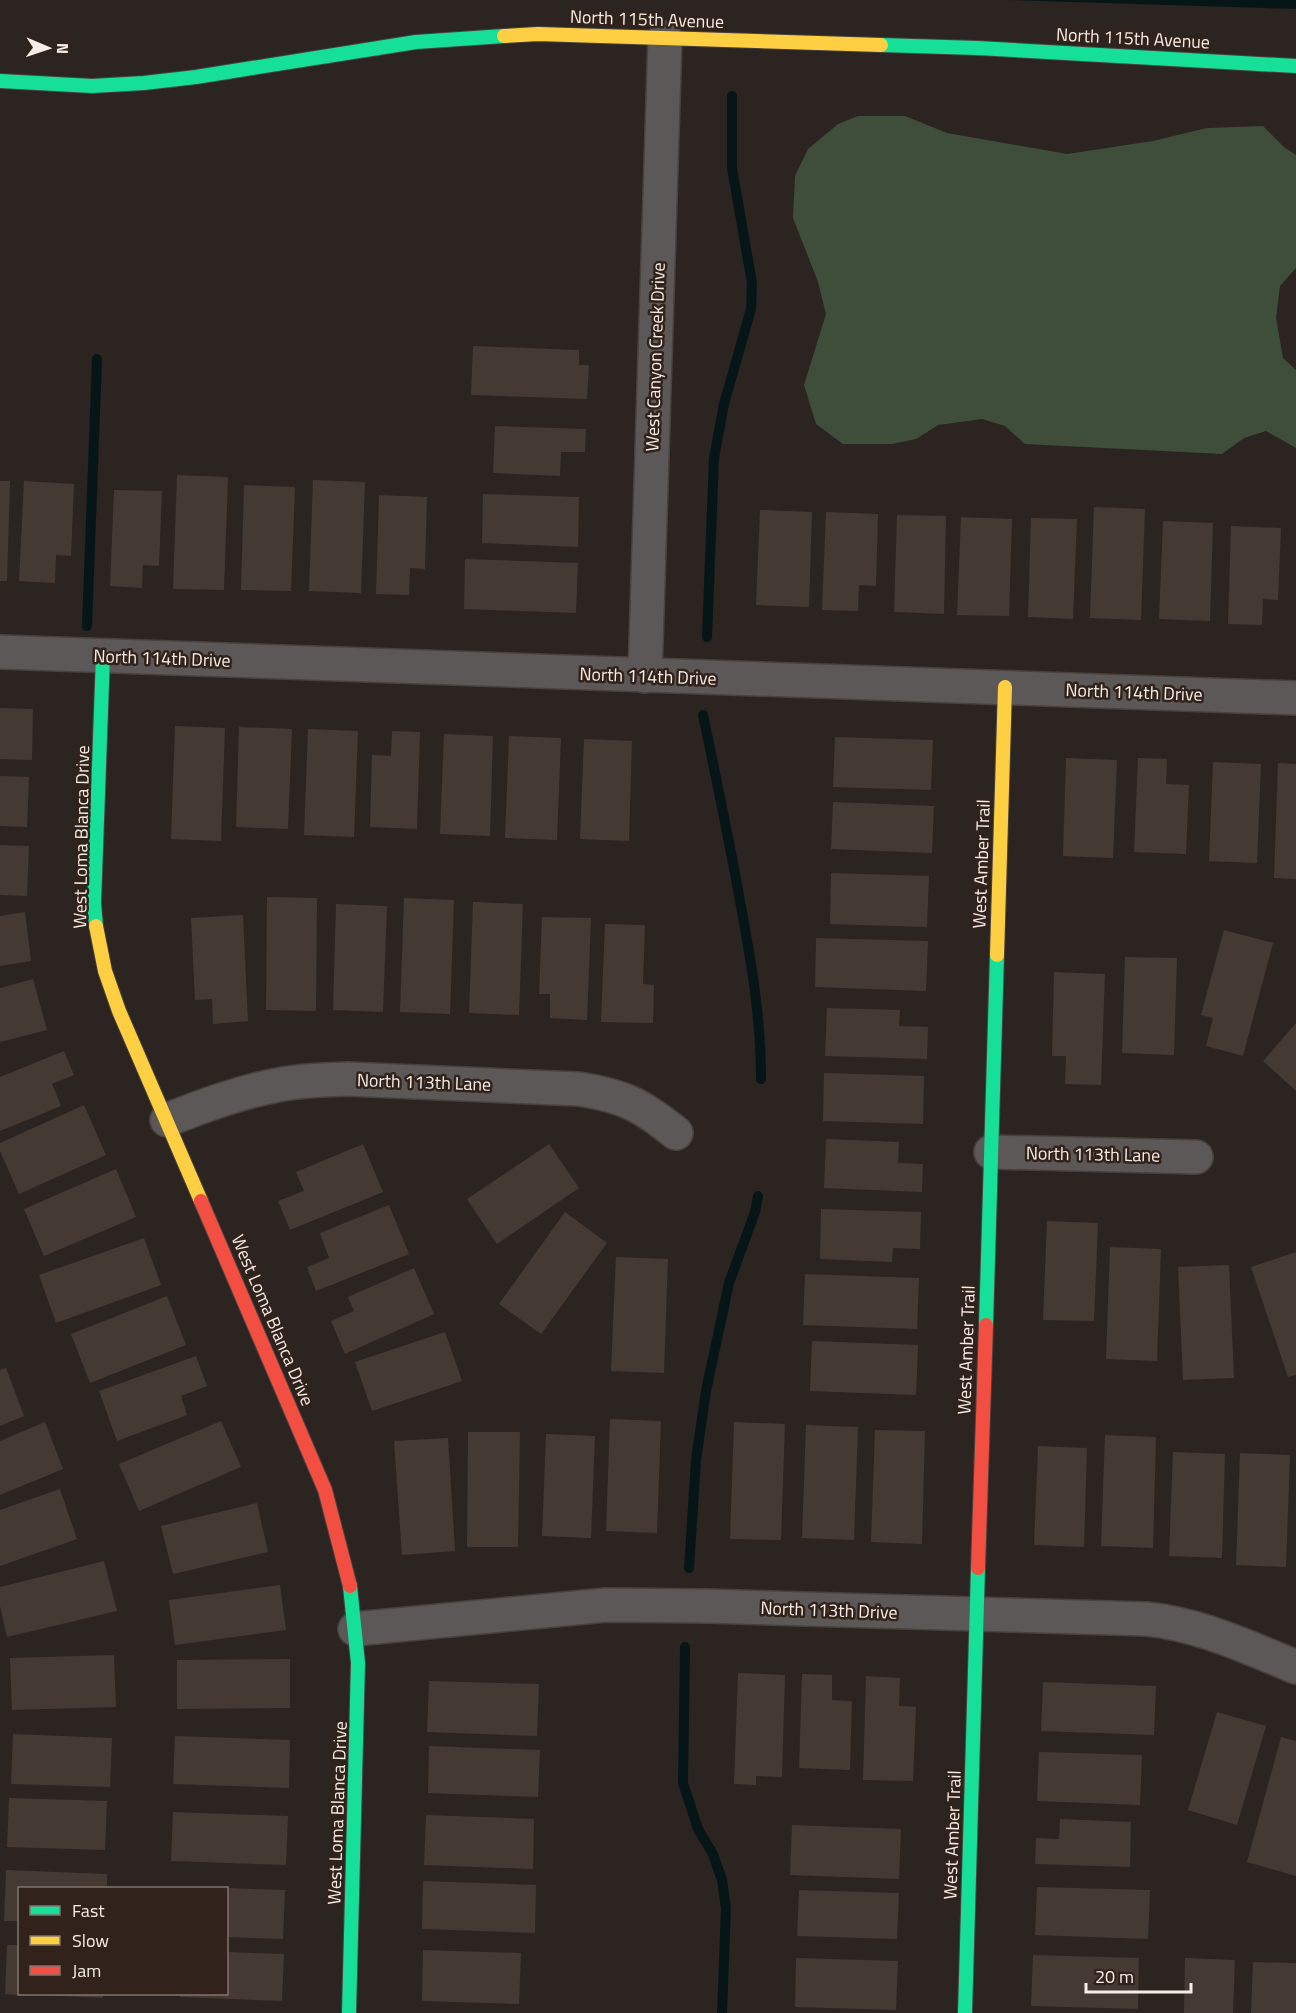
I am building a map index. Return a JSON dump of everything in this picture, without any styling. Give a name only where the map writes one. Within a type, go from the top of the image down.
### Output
[{"type":"street","name":"North 115th Avenue","points":[[0,81],[92,86],[144,83],[196,77],[416,42],[538,34],[977,48],[1296,66]]},
{"type":"street","name":"West Canyon Creek Drive","points":[[645,676],[665,38]]},
{"type":"street","name":"North 114th Drive","points":[[0,652],[1296,698]]},
{"type":"street","name":"West Loma Blanca Drive","points":[[103,656],[94,903],[96,929],[108,984],[286,1393],[325,1490],[346,1565],[355,1629],[358,1696],[349,2013]]},
{"type":"street","name":"West Amber Trail","points":[[965,2013],[1005,687]]},
{"type":"street","name":"North 113th Lane","points":[[167,1120],[219,1100],[283,1084],[348,1079],[579,1089],[607,1094],[633,1103],[676,1133]]},
{"type":"street","name":"North 113th Lane","points":[[991,1152],[1196,1157]]},
{"type":"street","name":"North 113th Drive","points":[[355,1629],[577,1606],[667,1605],[1146,1619],[1171,1621],[1205,1631],[1296,1667]]},
{"type":"green space","points":[[858,116],[905,116],[947,133],[1067,154],[1153,141],[1207,128],[1263,126],[1284,147],[1296,155],[1296,268],[1280,286],[1276,318],[1283,358],[1296,370],[1296,448],[1266,431],[1244,438],[1222,454],[1025,444],[1005,426],[982,419],[938,425],[916,439],[892,444],[843,444],[816,424],[804,385],[826,314],[818,282],[793,218],[795,176],[808,149],[838,124]]},
{"type":"shaded area","points":[[1008,0],[1296,0],[1296,9]]},
{"type":"building","points":[[473,346],[579,350],[579,365],[589,365],[587,399],[471,395]]},
{"type":"building","points":[[495,426],[586,429],[585,452],[561,452],[560,476],[493,473]]},
{"type":"building","points":[[177,475],[228,477],[224,590],[173,589]]},
{"type":"building","points":[[313,480],[365,482],[361,593],[309,591]]},
{"type":"building","points":[[0,481],[10,481],[7,581],[0,581]]},
{"type":"building","points":[[24,481],[74,484],[71,556],[56,555],[55,583],[19,581]]},
{"type":"building","points":[[244,485],[295,487],[291,591],[241,590]]},
{"type":"building","points":[[114,490],[162,491],[159,566],[143,565],[142,588],[110,586]]},
{"type":"building","points":[[483,494],[579,497],[578,547],[482,543]]},
{"type":"building","points":[[379,495],[427,497],[425,569],[410,568],[409,595],[376,594]]},
{"type":"building","points":[[1094,507],[1145,509],[1141,620],[1090,618]]},
{"type":"building","points":[[760,510],[812,512],[809,607],[756,605]]},
{"type":"building","points":[[826,512],[878,514],[876,586],[859,585],[858,611],[822,610]]},
{"type":"building","points":[[897,515],[946,516],[944,614],[894,612]]},
{"type":"building","points":[[961,517],[1012,519],[1009,616],[957,615]]},
{"type":"building","points":[[1031,518],[1077,519],[1073,619],[1028,617]]},
{"type":"building","points":[[1163,521],[1213,523],[1210,621],[1159,619]]},
{"type":"building","points":[[1231,526],[1281,528],[1278,600],[1263,599],[1262,625],[1228,624]]},
{"type":"building","points":[[465,559],[578,563],[576,613],[464,609]]},
{"type":"building","points":[[0,708],[33,709],[32,760],[0,759]]},
{"type":"building","points":[[175,726],[225,728],[221,841],[171,839]]},
{"type":"building","points":[[239,727],[292,729],[288,829],[236,827]]},
{"type":"building","points":[[308,729],[358,731],[354,837],[304,835]]},
{"type":"building","points":[[392,731],[420,732],[417,829],[370,827],[372,755],[391,756]]},
{"type":"building","points":[[444,734],[493,736],[490,836],[440,834]]},
{"type":"building","points":[[509,736],[561,738],[557,840],[505,838]]},
{"type":"building","points":[[835,737],[933,740],[931,790],[833,787]]},
{"type":"building","points":[[584,739],[632,741],[629,841],[580,839]]},
{"type":"building","points":[[1066,758],[1117,760],[1113,858],[1063,856]]},
{"type":"building","points":[[1138,758],[1167,759],[1166,784],[1189,785],[1186,854],[1134,852]]},
{"type":"building","points":[[1213,762],[1261,764],[1257,863],[1209,861]]},
{"type":"building","points":[[1278,763],[1296,764],[1296,879],[1274,878]]},
{"type":"building","points":[[0,776],[29,777],[27,827],[0,826]]},
{"type":"building","points":[[833,802],[934,806],[932,853],[831,849]]},
{"type":"building","points":[[0,845],[29,846],[27,896],[0,895]]},
{"type":"building","points":[[831,873],[929,876],[927,927],[830,924]]},
{"type":"building","points":[[267,897],[317,898],[316,1011],[266,1010]]},
{"type":"building","points":[[404,898],[454,900],[450,1014],[400,1012]]},
{"type":"building","points":[[473,902],[523,904],[519,1015],[469,1013]]},
{"type":"building","points":[[336,904],[387,906],[383,1012],[333,1010]]},
{"type":"building","points":[[25,912],[31,961],[0,966],[0,916]]},
{"type":"building","points":[[243,915],[248,1021],[213,1024],[212,999],[195,1000],[191,918]]},
{"type":"building","points":[[542,917],[591,918],[587,1020],[550,1018],[550,994],[539,994]]},
{"type":"building","points":[[605,924],[645,925],[643,984],[654,985],[653,1023],[601,1022]]},
{"type":"building","points":[[1224,930],[1273,943],[1243,1056],[1206,1046],[1213,1018],[1201,1015]]},
{"type":"building","points":[[816,938],[928,941],[926,991],[815,987]]},
{"type":"building","points":[[1125,957],[1177,958],[1174,1055],[1122,1053]]},
{"type":"building","points":[[1054,972],[1105,974],[1101,1085],[1065,1084],[1066,1056],[1052,1056]]},
{"type":"building","points":[[33,979],[47,1030],[0,1042],[0,988]]},
{"type":"building","points":[[827,1008],[900,1010],[899,1026],[928,1027],[927,1059],[825,1056]]},
{"type":"building","points":[[1296,1023],[1296,1091],[1263,1061]]},
{"type":"building","points":[[64,1051],[74,1075],[52,1084],[61,1106],[0,1131],[0,1077]]},
{"type":"building","points":[[824,1073],[924,1076],[923,1124],[823,1121]]},
{"type":"building","points":[[84,1105],[106,1155],[19,1194],[0,1151],[0,1143]]},
{"type":"building","points":[[826,1139],[899,1142],[898,1163],[923,1164],[922,1192],[824,1188]]},
{"type":"building","points":[[363,1144],[383,1192],[290,1230],[278,1201],[304,1191],[296,1172]]},
{"type":"building","points":[[549,1144],[579,1188],[497,1244],[467,1199]]},
{"type":"building","points":[[116,1169],[136,1217],[44,1256],[24,1209]]},
{"type":"building","points":[[389,1205],[409,1254],[316,1291],[307,1267],[329,1258],[320,1233]]},
{"type":"building","points":[[821,1209],[921,1212],[920,1249],[893,1248],[892,1262],[820,1259]]},
{"type":"building","points":[[565,1212],[607,1243],[541,1334],[499,1304]]},
{"type":"building","points":[[1047,1221],[1098,1223],[1094,1321],[1043,1320]]},
{"type":"building","points":[[144,1238],[161,1285],[56,1323],[39,1275]]},
{"type":"building","points":[[1110,1247],[1161,1249],[1157,1361],[1106,1359]]},
{"type":"building","points":[[1296,1252],[1296,1375],[1288,1377],[1251,1267]]},
{"type":"building","points":[[616,1257],[668,1259],[664,1373],[611,1371]]},
{"type":"building","points":[[1229,1265],[1234,1378],[1183,1380],[1178,1267]]},
{"type":"building","points":[[414,1268],[434,1314],[345,1354],[331,1321],[354,1311],[348,1297]]},
{"type":"building","points":[[805,1274],[919,1278],[917,1329],[803,1325]]},
{"type":"building","points":[[167,1296],[186,1345],[90,1383],[71,1334]]},
{"type":"building","points":[[445,1332],[462,1381],[372,1411],[355,1362]]},
{"type":"building","points":[[812,1341],[918,1345],[916,1395],[810,1391]]},
{"type":"building","points":[[196,1356],[207,1386],[181,1396],[187,1415],[117,1441],[99,1391]]},
{"type":"building","points":[[6,1368],[24,1416],[0,1426],[0,1370]]},
{"type":"building","points":[[610,1419],[661,1421],[657,1533],[606,1531]]},
{"type":"building","points":[[221,1421],[241,1467],[139,1511],[119,1464]]},
{"type":"building","points":[[45,1422],[63,1469],[0,1495],[0,1441]]},
{"type":"building","points":[[734,1422],[785,1424],[781,1540],[730,1539]]},
{"type":"building","points":[[806,1425],[858,1427],[854,1540],[802,1538]]},
{"type":"building","points":[[875,1430],[925,1431],[922,1544],[871,1542]]},
{"type":"building","points":[[468,1432],[520,1432],[518,1547],[467,1547]]},
{"type":"building","points":[[546,1434],[595,1436],[591,1538],[542,1536]]},
{"type":"building","points":[[1105,1435],[1156,1437],[1153,1548],[1101,1546]]},
{"type":"building","points":[[448,1438],[455,1551],[402,1555],[394,1441]]},
{"type":"building","points":[[1038,1446],[1087,1448],[1084,1547],[1034,1545]]},
{"type":"building","points":[[1173,1452],[1225,1454],[1222,1558],[1169,1556]]},
{"type":"building","points":[[1240,1453],[1290,1455],[1286,1567],[1236,1565]]},
{"type":"building","points":[[60,1489],[77,1539],[0,1566],[0,1510]]},
{"type":"building","points":[[257,1503],[268,1552],[173,1574],[161,1526]]},
{"type":"building","points":[[104,1561],[117,1611],[7,1637],[0,1606],[0,1587]]},
{"type":"building","points":[[280,1585],[286,1630],[175,1645],[169,1600]]},
{"type":"building","points":[[114,1655],[116,1707],[12,1710],[10,1658]]},
{"type":"building","points":[[290,1659],[290,1708],[177,1709],[177,1660]]},
{"type":"building","points":[[738,1673],[785,1675],[782,1777],[756,1776],[756,1785],[734,1784]]},
{"type":"building","points":[[802,1674],[832,1675],[832,1700],[852,1701],[850,1770],[799,1768]]},
{"type":"building","points":[[866,1676],[900,1678],[899,1706],[916,1707],[913,1781],[863,1780]]},
{"type":"building","points":[[429,1681],[539,1684],[537,1736],[427,1732]]},
{"type":"building","points":[[1043,1682],[1156,1686],[1154,1735],[1041,1731]]},
{"type":"building","points":[[1217,1712],[1266,1726],[1237,1825],[1188,1810]]},
{"type":"building","points":[[13,1734],[112,1738],[110,1787],[11,1784]]},
{"type":"building","points":[[175,1736],[290,1740],[289,1788],[173,1784]]},
{"type":"building","points":[[1281,1737],[1296,1741],[1296,1876],[1247,1862]]},
{"type":"building","points":[[429,1746],[540,1750],[538,1797],[428,1793]]},
{"type":"building","points":[[1039,1752],[1142,1755],[1140,1805],[1037,1801]]},
{"type":"building","points":[[9,1798],[107,1801],[105,1850],[7,1847]]},
{"type":"building","points":[[173,1812],[288,1816],[286,1865],[171,1861]]},
{"type":"building","points":[[426,1815],[534,1819],[533,1869],[424,1865]]},
{"type":"building","points":[[1060,1819],[1131,1822],[1130,1867],[1035,1864],[1036,1838],[1059,1839]]},
{"type":"building","points":[[792,1825],[901,1829],[899,1879],[790,1875]]},
{"type":"building","points":[[6,1870],[107,1874],[107,1887],[18,1887],[18,1921],[4,1921]]},
{"type":"building","points":[[423,1881],[536,1885],[535,1933],[422,1929]]},
{"type":"building","points":[[1037,1887],[1150,1890],[1148,1939],[1035,1935]]},
{"type":"building","points":[[228,1888],[285,1890],[283,1939],[228,1937]]},
{"type":"building","points":[[799,1890],[899,1893],[897,1939],[797,1936]]},
{"type":"building","points":[[7,1945],[18,1945],[18,1995],[5,1994]]},
{"type":"building","points":[[423,1950],[521,1953],[519,2004],[422,2001]]},
{"type":"building","points":[[228,1952],[284,1954],[282,2001],[180,1997],[180,1995],[228,1995]]},
{"type":"building","points":[[1033,1955],[1139,1958],[1138,2009],[1031,2006]]},
{"type":"building","points":[[796,1958],[898,1961],[896,2010],[795,2007]]},
{"type":"building","points":[[1185,1958],[1235,1960],[1233,2013],[1184,2013]]},
{"type":"building","points":[[1253,1962],[1296,1963],[1296,2013],[1251,2013]]},
{"type":"building","points":[[40,1995],[103,1995],[103,1998]]},
{"type":"waterway","points":[[707,637],[714,458],[724,404],[751,309],[752,283],[732,168],[732,96]]},
{"type":"waterway","points":[[87,626],[97,359]]},
{"type":"waterway","points":[[703,715],[751,967],[757,1011],[761,1079]]},
{"type":"waterway","points":[[689,1568],[696,1460],[706,1391],[729,1283],[755,1212],[758,1196]]},
{"type":"waterway","points":[[685,1647],[683,1783],[698,1829],[713,1854],[722,1880],[726,1908],[722,2013]]},
{"type":"traffic: fast","points":[[0,81],[92,86],[144,83],[196,77],[416,42],[504,36]]},
{"type":"traffic: fast","points":[[881,45],[977,48],[1296,66]]},
{"type":"traffic: fast","points":[[96,926],[94,903],[103,656]]},
{"type":"traffic: fast","points":[[986,1325],[997,955]]},
{"type":"traffic: fast","points":[[965,2013],[978,1568]]},
{"type":"traffic: fast","points":[[349,2013],[358,1663],[350,1586]]},
{"type":"traffic: slow","points":[[504,36],[538,34],[881,45]]},
{"type":"traffic: slow","points":[[997,955],[1005,687]]},
{"type":"traffic: slow","points":[[96,926],[105,971],[119,1011],[201,1201]]},
{"type":"traffic: jam","points":[[201,1201],[325,1490],[350,1586]]},
{"type":"traffic: jam","points":[[978,1568],[986,1325]]}]
